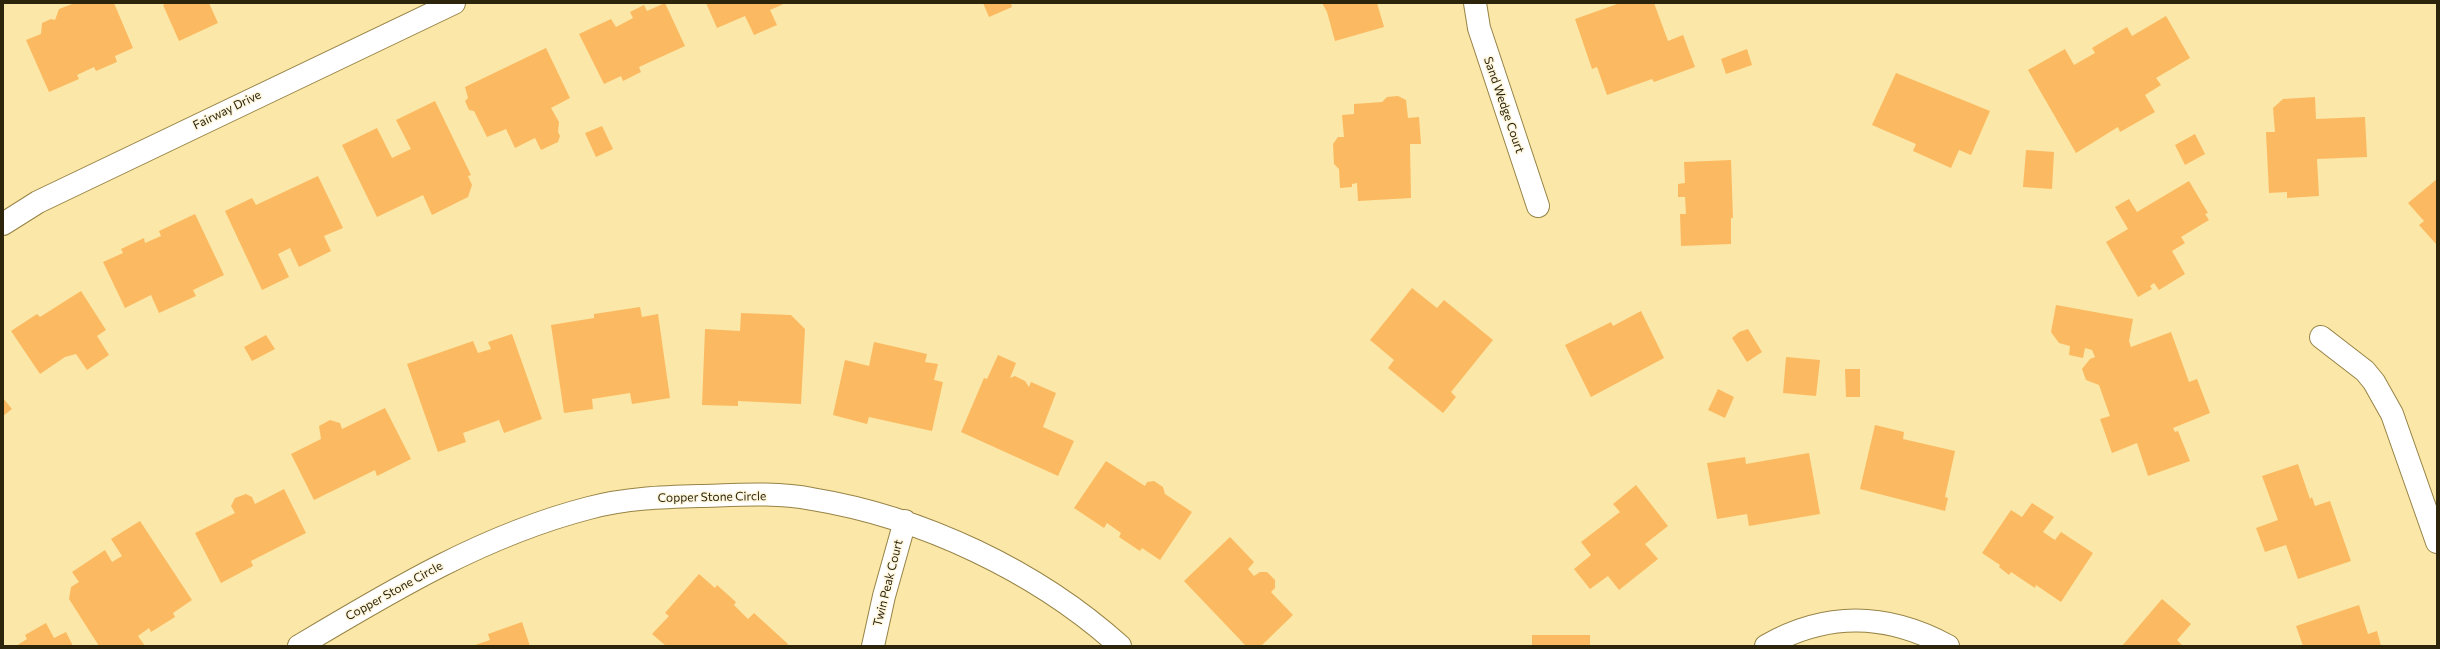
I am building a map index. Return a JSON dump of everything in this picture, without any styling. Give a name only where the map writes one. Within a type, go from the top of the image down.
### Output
[{"type":"street","name":"Fairway Drive","points":[[3,224],[38,202],[454,3]]},
{"type":"street","name":"Sand Wedge Court","points":[[1475,3],[1479,28],[1538,206]]},
{"type":"street","points":[[2321,337],[2365,371],[2374,382],[2392,414],[2437,542]]},
{"type":"street","name":"Copper Stone Circle","points":[[299,646],[395,589],[443,563],[516,531],[590,508],[648,497],[751,494],[812,498],[905,521],[945,537],[1027,578],[1098,626],[1120,646]]},
{"type":"street","name":"Twin Peak Court","points":[[873,646],[884,596],[905,521]]},
{"type":"street","points":[[1766,646],[1783,636],[1822,624],[1864,620],[1892,623],[1931,637],[1948,646]]},
{"type":"building","points":[[75,3],[114,3],[133,48],[115,56],[117,62],[96,71],[94,67],[77,75],[79,79],[49,92],[26,40],[41,34],[42,23],[51,19],[55,20],[59,9]]},
{"type":"building","points":[[166,3],[209,3],[218,23],[179,41],[163,5]]},
{"type":"building","points":[[665,3],[685,46],[639,67],[641,72],[623,81],[621,76],[604,84],[579,34],[611,19],[616,27],[633,18],[630,12],[644,5],[647,11]]},
{"type":"building","points":[[706,3],[786,3],[770,10],[777,25],[754,35],[745,16],[717,28]]},
{"type":"building","points":[[983,3],[1011,3],[1012,7],[989,17]]},
{"type":"building","points":[[1322,3],[1377,3],[1384,27],[1335,41],[1327,12]]},
{"type":"building","points":[[1620,3],[1654,3],[1668,41],[1683,35],[1695,67],[1654,82],[1652,79],[1607,95],[1597,67],[1592,69],[1575,19]]},
{"type":"building","points":[[2166,16],[2190,58],[2156,78],[2161,85],[2145,95],[2155,112],[2120,132],[2118,127],[2076,153],[2028,70],[2065,49],[2074,65],[2095,53],[2092,48],[2127,27],[2132,36]]},
{"type":"building","points":[[546,48],[570,98],[551,108],[559,122],[558,132],[560,136],[558,142],[541,150],[535,138],[515,148],[506,129],[487,137],[474,111],[469,110],[465,101],[468,98],[465,87]]},
{"type":"building","points":[[1747,49],[1752,65],[1726,74],[1721,59]]},
{"type":"building","points":[[1896,73],[1990,111],[1971,155],[1959,150],[1951,168],[1913,151],[1916,144],[1872,125]]},
{"type":"building","points":[[1398,96],[1406,100],[1408,118],[1419,117],[1421,144],[1410,144],[1411,198],[1358,201],[1357,183],[1352,184],[1352,187],[1340,188],[1339,169],[1334,164],[1333,144],[1338,137],[1344,137],[1342,115],[1354,114],[1354,104],[1382,102],[1387,97]]},
{"type":"building","points":[[2315,97],[2316,119],[2365,117],[2367,157],[2317,159],[2319,196],[2287,198],[2287,192],[2269,193],[2266,132],[2275,132],[2273,108],[2283,99]]},
{"type":"building","points":[[435,101],[471,175],[468,176],[472,185],[468,197],[432,215],[423,195],[377,217],[342,145],[377,128],[392,158],[411,149],[396,120]]},
{"type":"building","points":[[602,126],[613,149],[596,157],[585,133]]},
{"type":"building","points":[[2195,134],[2205,154],[2185,165],[2175,145]]},
{"type":"building","points":[[2026,150],[2054,152],[2052,189],[2023,187]]},
{"type":"building","points":[[1731,160],[1733,218],[1731,218],[1731,244],[1681,246],[1680,214],[1686,214],[1685,197],[1678,197],[1678,184],[1685,183],[1684,162]]},
{"type":"building","points":[[318,176],[343,228],[324,236],[331,251],[299,267],[290,248],[278,254],[289,277],[262,290],[225,211],[252,198],[256,205]]},
{"type":"building","points":[[2437,179],[2437,245],[2419,225],[2424,221],[2408,203]]},
{"type":"building","points":[[2189,181],[2208,213],[2205,214],[2209,220],[2181,237],[2185,243],[2172,251],[2185,274],[2159,290],[2154,283],[2150,286],[2152,289],[2138,297],[2106,242],[2128,229],[2115,207],[2129,199],[2137,212]]},
{"type":"building","points":[[195,214],[224,275],[193,290],[196,296],[159,313],[151,295],[125,308],[103,262],[123,253],[121,249],[144,238],[145,243],[161,236],[159,231]]},
{"type":"building","points":[[1412,288],[1437,308],[1444,300],[1493,340],[1451,392],[1456,397],[1443,413],[1388,368],[1394,360],[1370,340]]},
{"type":"building","points":[[81,291],[106,330],[97,336],[109,355],[87,370],[76,354],[65,357],[40,374],[11,331],[37,314],[40,317]]},
{"type":"building","points":[[2056,305],[2133,319],[2129,341],[2131,347],[2171,332],[2189,382],[2197,379],[2210,413],[2173,428],[2175,432],[2178,431],[2190,461],[2148,476],[2137,443],[2112,453],[2100,419],[2110,416],[2099,385],[2086,380],[2082,369],[2090,359],[2095,357],[2092,350],[2085,348],[2083,358],[2069,355],[2070,346],[2059,343],[2051,332]]},
{"type":"building","points":[[640,307],[642,317],[658,314],[670,398],[632,404],[630,393],[592,399],[593,409],[564,413],[551,325],[594,318],[594,314]]},
{"type":"building","points":[[1641,311],[1664,358],[1591,397],[1565,345],[1611,322],[1613,326]]},
{"type":"building","points":[[741,313],[791,315],[805,329],[801,404],[738,401],[738,406],[702,405],[705,329],[740,331]]},
{"type":"building","points":[[1748,329],[1762,352],[1747,362],[1732,338],[1739,332]]},
{"type":"building","points":[[512,334],[542,419],[504,433],[499,420],[463,433],[466,442],[438,452],[407,364],[473,341],[478,353],[491,349],[488,342]]},
{"type":"building","points":[[266,335],[275,349],[252,361],[244,347]]},
{"type":"building","points":[[874,342],[927,354],[925,362],[938,364],[934,380],[943,382],[932,431],[869,417],[867,424],[833,415],[845,360],[869,366]]},
{"type":"building","points":[[998,355],[1016,363],[1010,378],[1015,376],[1025,381],[1029,387],[1031,382],[1056,393],[1043,427],[1074,441],[1058,476],[961,432],[984,378],[987,379]]},
{"type":"building","points":[[1786,357],[1820,360],[1816,396],[1783,393]]},
{"type":"building","points":[[1845,369],[1860,369],[1860,397],[1846,397]]},
{"type":"building","points":[[1718,389],[1734,397],[1725,418],[1708,410]]},
{"type":"building","points":[[3,398],[12,409],[3,416]]},
{"type":"building","points":[[385,408],[411,459],[377,476],[375,470],[314,500],[291,454],[321,439],[319,426],[330,420],[340,423],[342,429]]},
{"type":"building","points":[[1875,425],[1904,432],[1903,439],[1955,451],[1945,497],[1948,498],[1945,511],[1860,489]]},
{"type":"building","points":[[1809,453],[1820,514],[1749,526],[1747,514],[1717,519],[1707,463],[1745,457],[1746,464]]},
{"type":"building","points":[[1106,461],[1145,486],[1147,482],[1154,481],[1163,487],[1165,494],[1192,512],[1160,560],[1142,548],[1140,551],[1119,537],[1121,533],[1107,523],[1104,528],[1074,508]]},
{"type":"building","points":[[2298,464],[2310,499],[2312,497],[2315,506],[2330,501],[2351,561],[2298,579],[2286,545],[2265,552],[2256,528],[2278,520],[2262,476]]},
{"type":"building","points":[[1636,485],[1668,526],[1645,544],[1658,559],[1619,590],[1608,576],[1590,589],[1574,569],[1591,555],[1581,542],[1620,512],[1613,504]]},
{"type":"building","points":[[284,489],[306,533],[251,561],[253,566],[221,583],[195,533],[235,513],[231,506],[235,498],[246,494],[252,497],[255,504]]},
{"type":"building","points":[[2032,503],[2054,517],[2043,532],[2055,540],[2061,532],[2093,553],[2061,602],[2036,585],[2035,588],[2011,572],[2009,575],[1999,567],[2000,565],[1982,553],[2011,510],[2022,517]]},
{"type":"building","points":[[140,521],[192,600],[173,613],[175,617],[151,632],[149,628],[138,636],[145,646],[99,646],[69,599],[71,587],[79,582],[72,572],[105,550],[112,562],[122,556],[111,539]]},
{"type":"building","points":[[1230,537],[1254,562],[1248,569],[1254,576],[1260,572],[1267,572],[1275,580],[1275,588],[1271,592],[1293,615],[1261,646],[1246,646],[1184,581]]},
{"type":"building","points":[[699,574],[715,588],[717,585],[736,602],[734,605],[748,619],[754,613],[788,644],[786,646],[666,646],[652,634],[669,616],[665,613]]},
{"type":"building","points":[[2162,599],[2191,624],[2177,640],[2183,646],[2122,646]]},
{"type":"building","points":[[2359,605],[2368,634],[2377,631],[2381,646],[2303,646],[2296,626]]},
{"type":"building","points":[[522,622],[530,646],[472,646],[490,640],[488,634]]},
{"type":"building","points":[[46,623],[54,638],[66,632],[73,646],[16,646],[27,639],[25,635]]},
{"type":"building","points":[[1532,635],[1590,635],[1590,646],[1532,646]]}]
